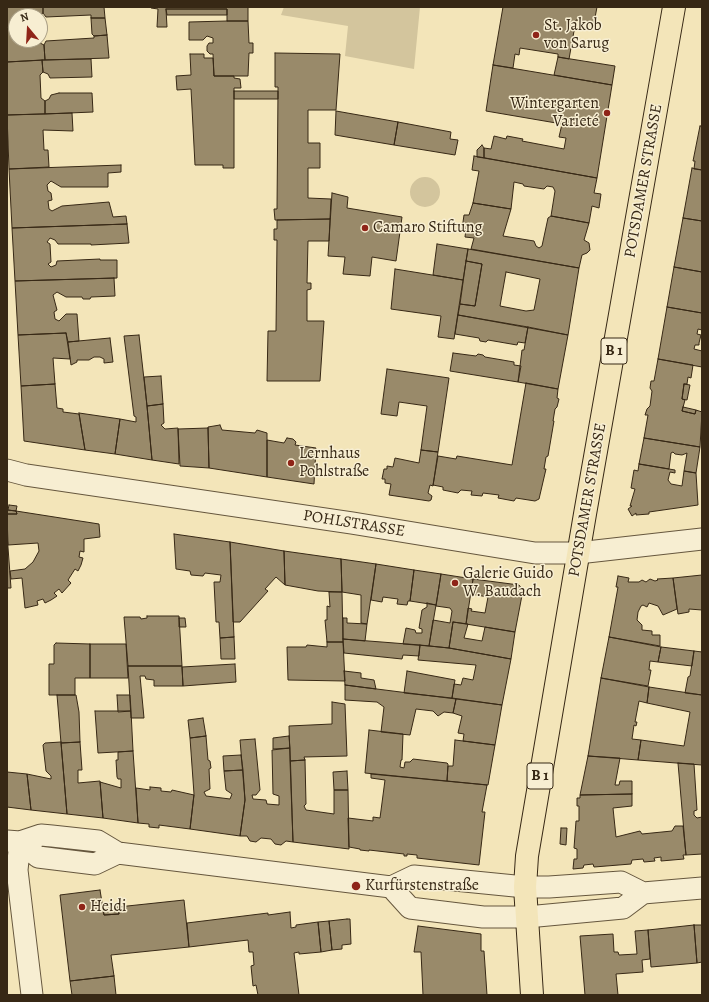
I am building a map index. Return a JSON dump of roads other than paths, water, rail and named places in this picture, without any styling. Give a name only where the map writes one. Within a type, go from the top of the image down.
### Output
[{"type":"main road","name":"POTSDAMER STRASSE","points":[[532,995],[525,887],[534,810],[674,7]]},
{"type":"street","name":"POHLSTRASSE","points":[[7,470],[26,475],[344,522],[535,553],[578,553],[702,539]]},
{"type":"street","points":[[14,841],[38,857],[95,864],[118,853],[391,887],[414,876],[525,887],[550,887],[621,882],[643,893],[702,888]]},
{"type":"street","points":[[14,841],[32,995]]},
{"type":"street","points":[[391,887],[410,908],[483,917],[526,917],[623,908],[643,893]]},
{"type":"place","name":"St. Jakob von Sarug","points":[[536,35]]},
{"type":"place","name":"Wintergarten Varieté","points":[[607,113]]},
{"type":"place","name":"Camaro Stiftung","points":[[365,228]]},
{"type":"place","name":"Lernhaus Pohlstraße","points":[[291,463]]},
{"type":"place","name":"Galerie Guido W. Baudach","points":[[455,583]]},
{"type":"place","name":"Kurfürstenstraße","points":[[356,886]]},
{"type":"place","name":"Heidi","points":[[82,907]]}]
